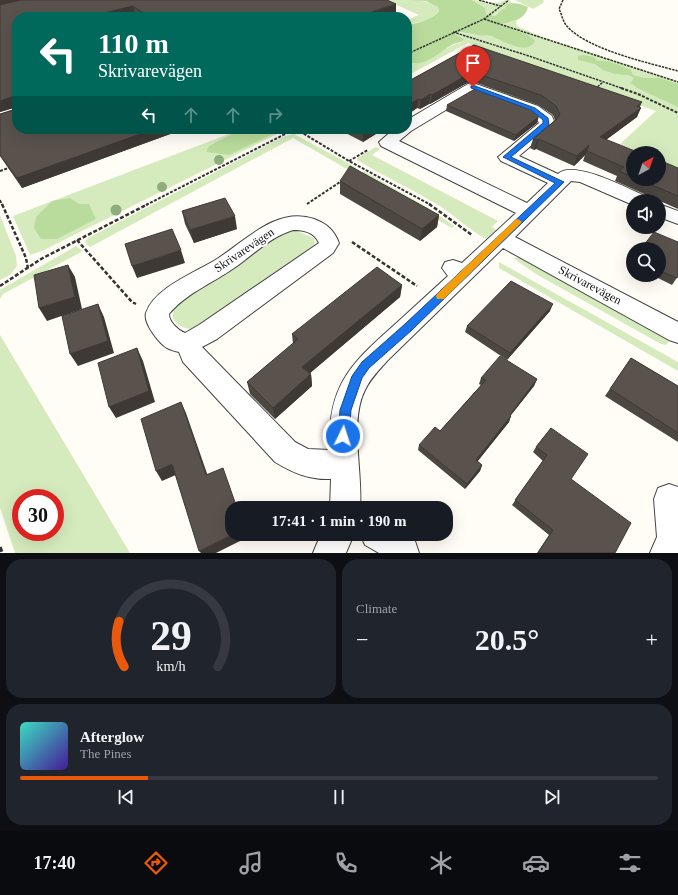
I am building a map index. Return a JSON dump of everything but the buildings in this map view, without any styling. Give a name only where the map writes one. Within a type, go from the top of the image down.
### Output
[{"type":"street","points":[[412,124],[473,87],[533,109],[546,119],[547,124],[507,157],[560,182]]},
{"type":"street","points":[[397,134],[387,142],[529,212]]},
{"type":"street","points":[[345,501],[346,464],[343,436],[345,410],[358,376],[366,365],[437,300],[457,272],[501,238],[567,175],[584,177],[626,195]]},
{"type":"street","points":[[666,213],[678,218]]},
{"type":"street","name":"Skrivarevägen","points":[[157,315],[161,307],[177,293],[228,262],[280,226],[304,222],[323,232],[329,243]]},
{"type":"street","name":"Skrivarevägen","points":[[501,238],[678,333]]},
{"type":"street","points":[[157,315],[159,323],[172,338],[178,342],[188,343],[204,336],[319,255],[329,243]]},
{"type":"street","points":[[188,343],[192,355],[235,402],[285,452],[297,460],[312,466],[346,464]]},
{"type":"street","points":[[666,553],[673,538],[669,499]]},
{"type":"street","points":[[329,553],[335,541]]},
{"type":"street","points":[[389,541],[403,553]]},
{"type":"path","points":[[479,0],[500,6]]},
{"type":"path","points":[[412,52],[484,19],[509,0]]},
{"type":"path","points":[[563,0],[559,9],[567,26],[586,40],[678,71]]},
{"type":"path","points":[[484,19],[678,82]]},
{"type":"path","points":[[453,32],[508,49],[653,100],[678,113]]},
{"type":"path","points":[[594,90],[602,82]]},
{"type":"path","points":[[0,286],[28,269],[41,259],[285,134]]},
{"type":"path","points":[[0,171],[14,166]]},
{"type":"path","points":[[357,171],[362,168]]},
{"type":"path","points":[[295,223],[306,204],[344,180]]},
{"type":"path","points":[[0,200],[26,258],[28,269]]},
{"type":"path","points":[[77,240],[132,302],[157,315]]},
{"type":"path","points":[[329,243],[353,242],[437,300]]},
{"type":"path","points":[[0,547],[2,553]]},
{"type":"green space","points":[[386,0],[417,0],[431,3],[438,7],[439,12],[425,21],[412,23],[412,18],[419,15]]},
{"type":"green space","points":[[408,0],[472,0],[485,8],[486,14],[490,16],[495,15],[506,8],[505,5],[511,3],[528,7],[524,15],[514,21],[502,25],[530,36],[535,41],[531,46],[520,47],[490,36],[456,32],[454,34],[464,39],[462,41],[452,45],[429,60],[412,63],[412,23],[424,21],[439,12],[438,7],[426,1]]},
{"type":"green space","points":[[472,0],[497,3],[505,0],[514,3],[491,17],[486,14],[479,4]]},
{"type":"green space","points":[[515,0],[544,0],[543,3],[533,9]]},
{"type":"green space","points":[[517,20],[516,24],[519,27],[540,36],[678,81],[678,168],[666,163],[666,146],[626,146],[620,144],[656,111],[468,43],[412,73],[412,62],[420,63],[427,61],[448,48],[461,43],[454,34],[456,32],[498,38],[512,45],[517,31],[502,25]]},
{"type":"green space","points":[[583,55],[594,57],[597,61],[606,61],[619,65],[631,70],[633,75],[644,78],[660,78],[678,84],[678,107],[637,88],[631,83],[634,78],[628,75],[615,74],[603,70],[595,64],[578,60],[578,56]]},
{"type":"green space","points":[[229,134],[277,134],[42,251],[30,255],[13,216]]},
{"type":"green space","points":[[232,134],[273,134],[229,155],[206,152],[209,146]]},
{"type":"green space","points":[[294,134],[357,168],[352,172],[293,138],[90,247],[85,242],[88,238],[285,136]]},
{"type":"green space","points":[[376,147],[380,149],[372,155],[498,221],[492,227],[497,230],[486,239],[435,203],[357,160],[357,158]]},
{"type":"green space","points":[[364,171],[428,208],[454,226],[452,228],[358,175]]},
{"type":"green space","points":[[70,198],[79,204],[89,204],[96,219],[57,239],[41,239],[34,228],[36,217],[52,201]]},
{"type":"green space","points":[[0,215],[16,256],[17,266],[10,275],[0,280]]},
{"type":"green space","points":[[294,230],[314,238],[315,245],[313,250],[194,329],[188,329],[178,325],[175,322],[173,314],[177,303],[287,231]]},
{"type":"green space","points":[[76,246],[83,251],[3,294],[0,299],[0,290]]},
{"type":"green space","points":[[523,257],[671,338],[666,345],[661,344],[536,274],[513,258]]},
{"type":"green space","points":[[499,262],[678,362],[678,371],[499,268]]},
{"type":"green space","points":[[0,335],[130,553],[15,553],[0,508]]},
{"type":"slow traffic","points":[[441,296],[518,222]]},
{"type":"route","points":[[343,436],[345,410],[358,376],[366,365],[409,327],[560,182],[507,157],[547,124],[546,119],[533,109],[473,87]]}]
